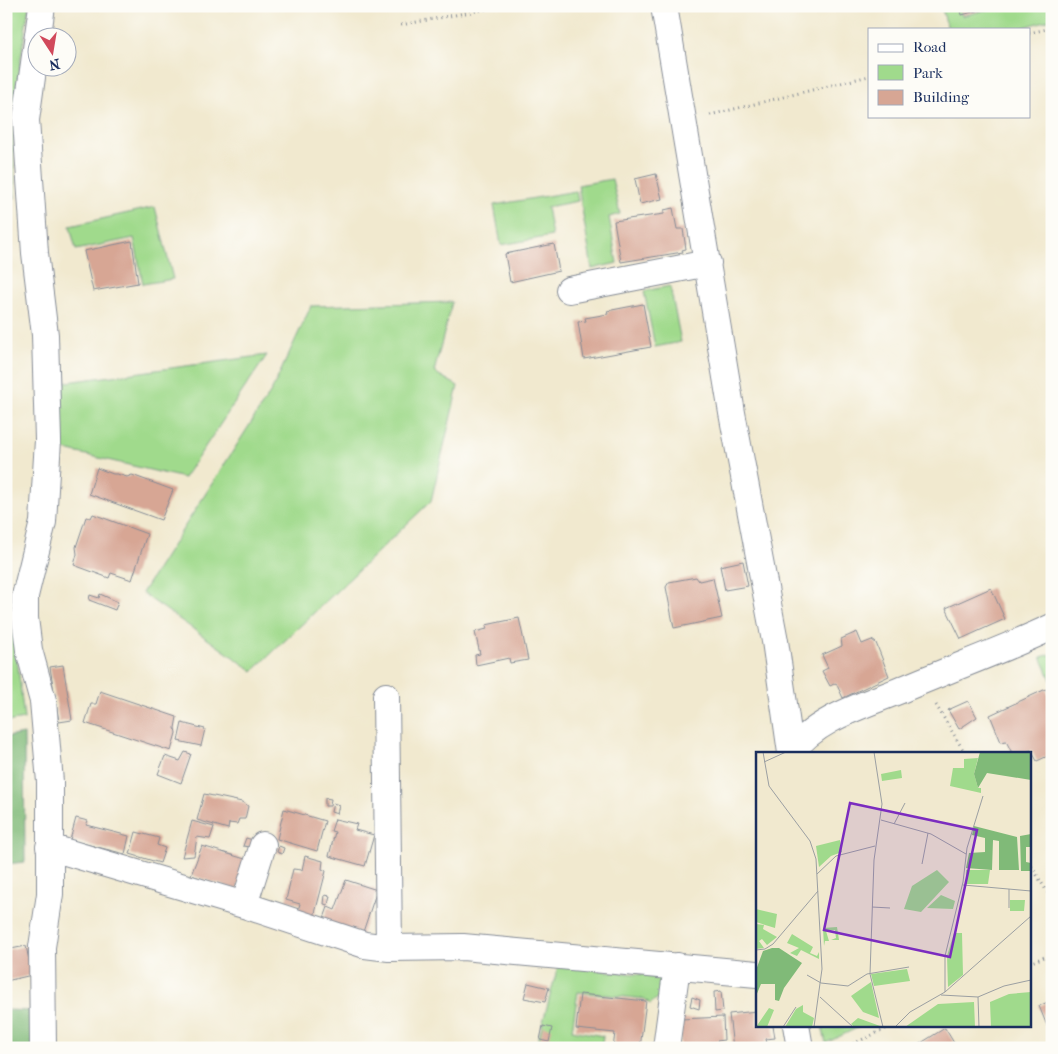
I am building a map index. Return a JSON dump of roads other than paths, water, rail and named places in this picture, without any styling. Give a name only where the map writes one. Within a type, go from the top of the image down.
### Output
[{"type":"street","points":[[42,6],[26,120],[35,253],[45,335],[48,440],[43,522],[16,597],[24,618],[29,650],[43,702],[50,782],[50,894],[42,947],[43,1048]]},
{"type":"street","points":[[664,6],[685,120],[732,413],[775,641],[791,752]]},
{"type":"street","points":[[569,290],[708,263]]},
{"type":"street","points":[[792,752],[808,734],[848,712],[1052,627]]},
{"type":"street","points":[[386,696],[389,948]]},
{"type":"street","points":[[244,905],[264,845]]},
{"type":"street","points":[[49,847],[244,905],[365,945],[389,948],[463,946],[756,974]]},
{"type":"street","points":[[666,1048],[677,966]]},
{"type":"street","points":[[796,1026],[800,1048]]}]
